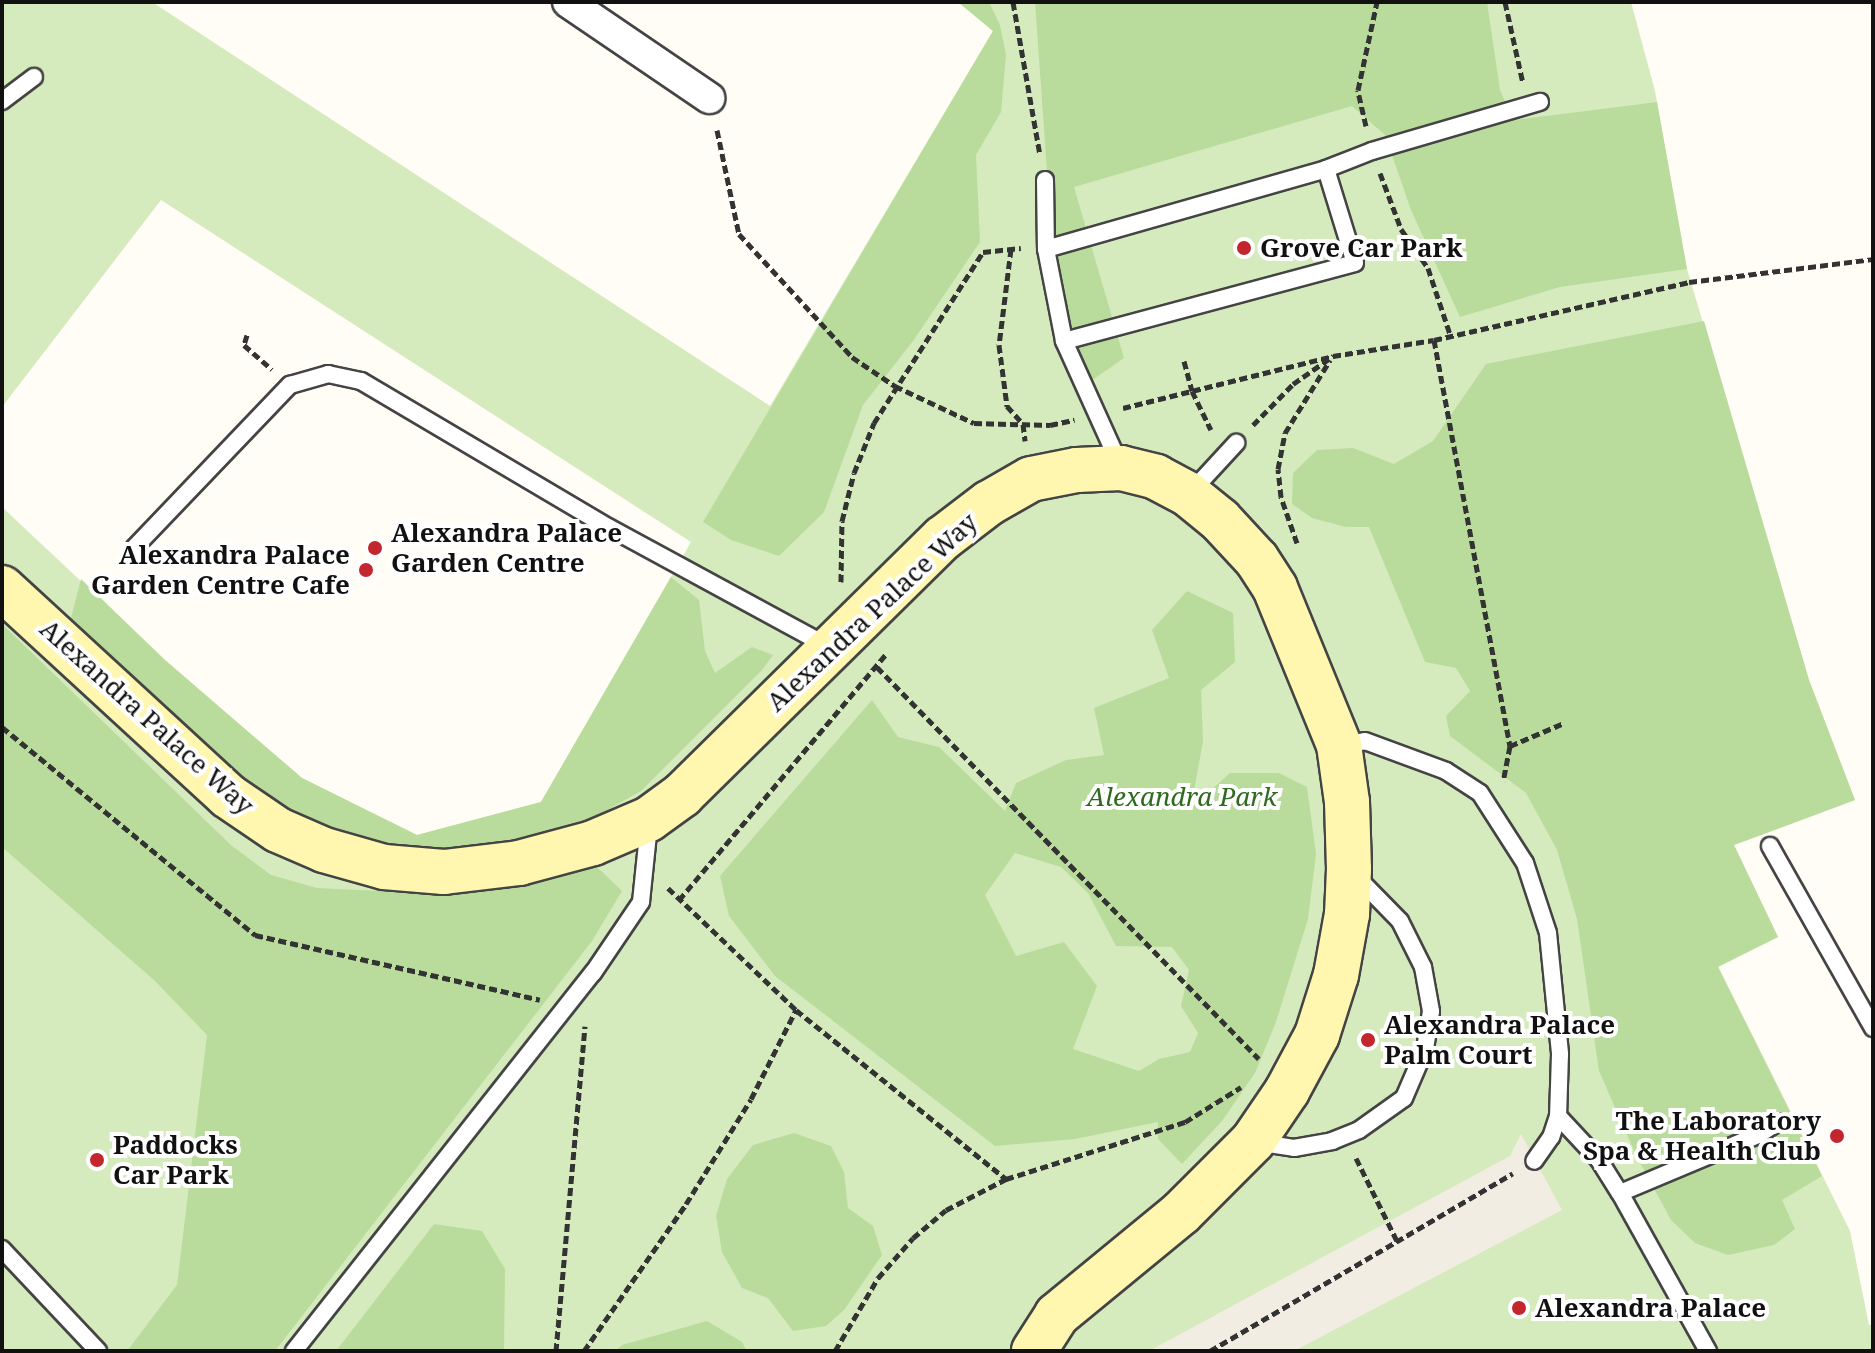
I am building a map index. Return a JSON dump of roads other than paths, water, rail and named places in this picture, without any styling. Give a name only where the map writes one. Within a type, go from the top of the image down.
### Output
[{"type":"street","points":[[568,2],[709,98]]},
{"type":"street","name":"Alexandra Palace Way","points":[[2,588],[228,796],[278,830],[324,850],[384,867],[444,872],[519,863],[593,843],[649,819],[682,795],[932,548],[989,503],[1031,479],[1077,470],[1121,468],[1156,477],[1188,494],[1220,520],[1257,560],[1275,588],[1339,745],[1347,802],[1349,869],[1336,975],[1317,1035],[1278,1080],[1253,1141],[1181,1213],[1057,1315],[1034,1351]]},
{"type":"lane","points":[[2,101],[34,77]]},
{"type":"lane","points":[[1046,249],[1326,169],[1372,151],[1534,103]]},
{"type":"lane","points":[[1064,341],[1355,263],[1326,169]]},
{"type":"lane","points":[[1045,180],[1046,249],[1064,341],[1121,468]]},
{"type":"lane","points":[[134,548],[290,385],[328,374],[361,381],[610,528],[831,647]]},
{"type":"lane","points":[[1188,494],[1236,443]]},
{"type":"lane","points":[[1339,745],[1365,741],[1446,771],[1480,793],[1525,863],[1548,933],[1560,1054],[1558,1116],[1551,1137],[1534,1161]]},
{"type":"lane","points":[[294,1351],[593,973],[641,902],[649,819]]},
{"type":"lane","points":[[1770,846],[1873,1028]]},
{"type":"lane","points":[[1253,1141],[1294,1148],[1332,1141],[1359,1130],[1404,1098],[1425,1049],[1431,1011],[1423,967],[1400,921],[1349,869]]},
{"type":"lane","points":[[1558,1116],[1599,1160],[1708,1351]]},
{"type":"lane","points":[[1620,1193],[1758,1135],[1778,1122]]},
{"type":"lane","points":[[2,1249],[98,1351]]},
{"type":"place","name":"Grove Car Park","points":[[1244,248]]},
{"type":"place","name":"Alexandra Palace Garden Centre","points":[[375,548]]},
{"type":"place","name":"Alexandra Palace Garden Centre Cafe","points":[[366,570]]},
{"type":"place","name":"Alexandra Palace Palm Court","points":[[1368,1040]]},
{"type":"place","name":"The Laboratory Spa & Health Club","points":[[1837,1136]]},
{"type":"place","name":"Paddocks Car Park","points":[[97,1160]]},
{"type":"place","name":"Alexandra Palace","points":[[1519,1308]]},
{"type":"park label","name":"Alexandra Park","points":[[1182,797]]}]
